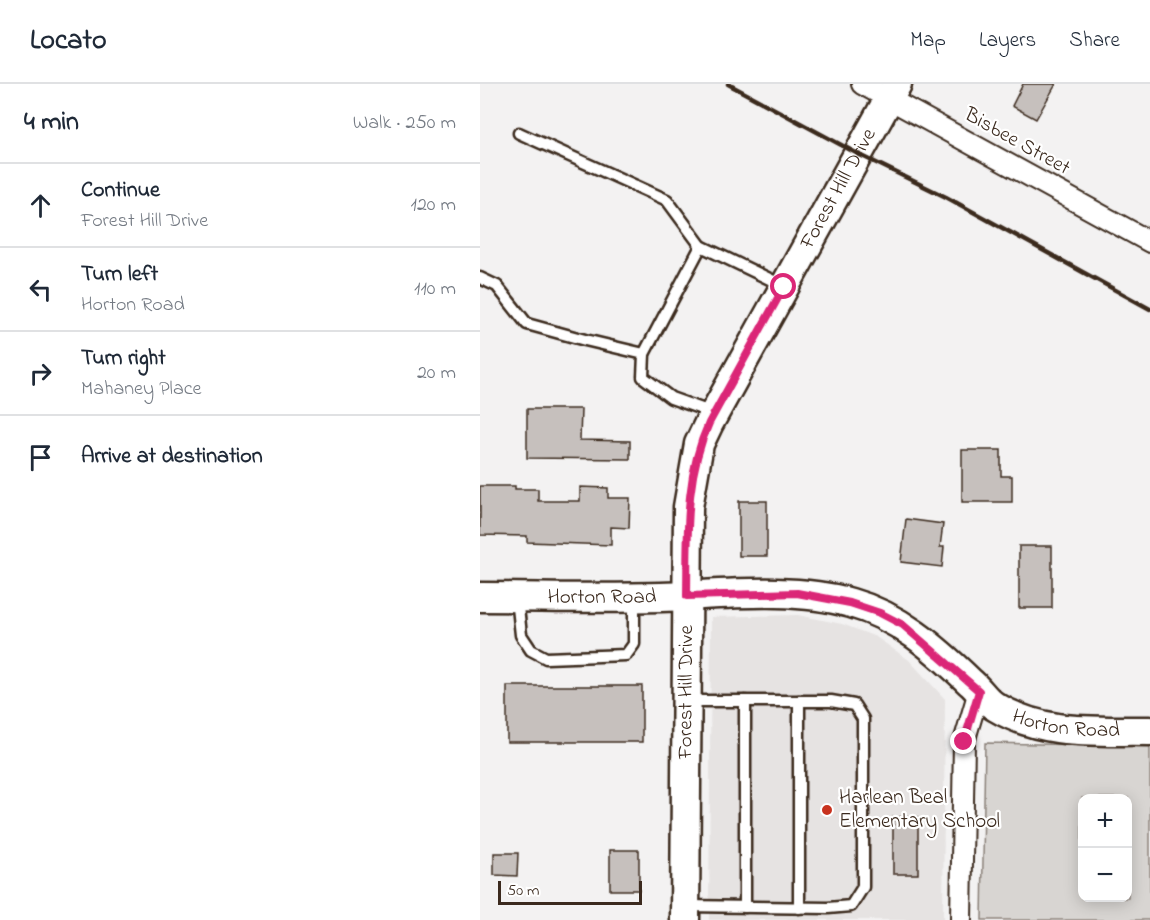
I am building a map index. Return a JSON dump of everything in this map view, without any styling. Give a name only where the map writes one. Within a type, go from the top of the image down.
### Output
[{"type":"street","name":"Bisbee Street","points":[[862,84],[893,92],[1150,242]]},
{"type":"street","name":"Forest Hill Drive","points":[[685,913],[689,498],[699,444],[714,413],[893,92]]},
{"type":"street","name":"Horton Road","points":[[480,597],[634,597],[797,593],[850,603],[880,613],[903,625],[993,706],[1023,720],[1057,730],[1150,731]]},
{"type":"street","points":[[961,920],[964,742],[979,691]]},
{"type":"lane","points":[[519,133],[667,200],[701,246],[709,252],[784,287]]},
{"type":"lane","points":[[701,246],[644,354],[643,377],[671,398],[714,413]]},
{"type":"lane","points":[[480,278],[497,286],[527,324],[644,354]]},
{"type":"lane","points":[[517,597],[521,635],[531,650],[546,658],[626,655],[634,644],[634,597]]},
{"type":"lane","points":[[685,913],[745,907],[851,906],[862,887],[863,719],[854,705],[831,701],[687,701]]},
{"type":"lane","points":[[745,701],[745,907]]},
{"type":"lane","points":[[799,701],[799,908]]},
{"type":"shaded area","name":"Harlean Beal Elementary School","points":[[798,615],[842,624],[876,637],[909,660],[945,699],[943,920],[709,920],[711,617]]},
{"type":"shaded area","points":[[985,743],[1150,746],[1150,920],[982,920]]},
{"type":"building","points":[[1023,84],[1056,84],[1036,119],[1012,106]]},
{"type":"building","points":[[527,409],[581,409],[580,440],[630,441],[630,459],[527,458]]},
{"type":"building","points":[[962,450],[1001,450],[1001,476],[1012,476],[1012,502],[962,502]]},
{"type":"building","points":[[480,486],[515,486],[515,489],[538,489],[538,501],[580,501],[580,487],[608,488],[608,498],[630,498],[629,528],[611,527],[611,545],[527,542],[527,536],[480,535]]},
{"type":"building","points":[[739,501],[767,501],[767,556],[739,556]]},
{"type":"building","points":[[906,519],[943,524],[940,547],[944,547],[942,567],[901,562]]},
{"type":"building","points":[[1019,546],[1052,546],[1052,608],[1019,608]]},
{"type":"building","points":[[507,686],[642,686],[642,742],[507,742]]},
{"type":"building","points":[[893,817],[918,817],[918,874],[893,874]]},
{"type":"building","points":[[610,850],[639,850],[639,890],[610,890]]},
{"type":"building","points":[[494,853],[518,853],[517,876],[494,875]]},
{"type":"railway","points":[[728,84],[858,154],[946,197],[1150,309]]},
{"type":"place","name":"Harlean Beal Elementary School","points":[[827,810]]},
{"type":"route","points":[[784,287],[699,444],[688,507],[687,596],[797,593],[850,603],[880,613],[903,625],[979,691],[964,742]]}]
